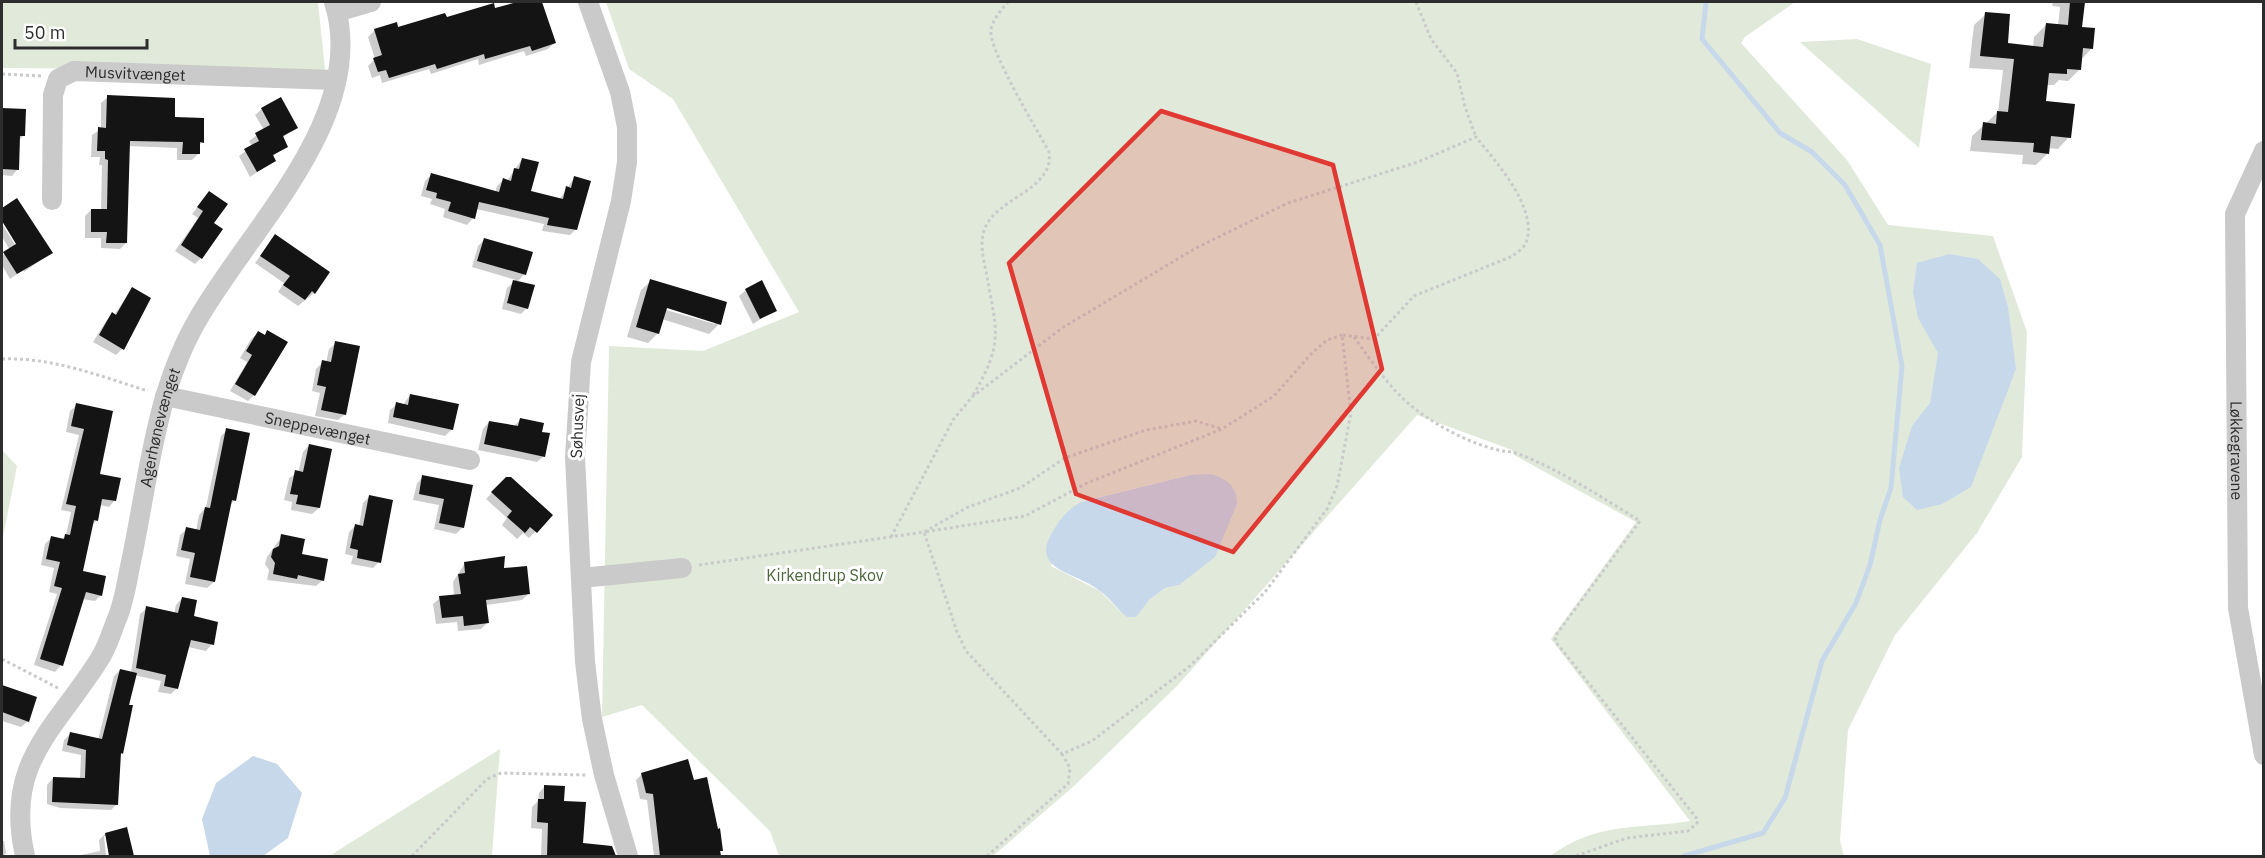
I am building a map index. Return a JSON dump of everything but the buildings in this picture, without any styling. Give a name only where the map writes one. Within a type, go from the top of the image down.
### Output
[{"type":"street","name":"Agerhønevænget","points":[[25,856],[19,830],[20,795],[24,776],[41,741],[101,657],[121,612],[165,396],[197,320],[308,155],[325,119],[340,49],[335,7],[371,2]]},
{"type":"street","name":"Søhusvej","points":[[588,2],[620,92],[627,127],[627,162],[621,201],[581,362],[575,457],[585,662],[592,719],[604,775],[628,856]]},
{"type":"street","name":"Musvitvænget","points":[[58,79],[74,71],[335,80]]},
{"type":"street","points":[[52,200],[53,94],[58,79]]},
{"type":"street","name":"Løkkegravene","points":[[2264,151],[2235,214],[2238,609],[2264,755]]},
{"type":"street","name":"Sneppevænget","points":[[165,396],[470,460]]},
{"type":"street","points":[[581,578],[682,568]]},
{"type":"path","points":[[891,537],[954,420],[988,371],[996,347],[996,332],[982,250],[985,229],[995,214],[1045,174],[1050,159],[1049,152],[998,58],[990,32],[998,13],[1008,2]]},
{"type":"path","points":[[682,568],[1025,516],[1087,483],[1222,429],[1274,396],[1311,354],[1327,340],[1342,335],[1370,340],[1379,337],[1414,296],[1513,256],[1526,245],[1529,227],[1526,210],[1503,171],[1476,137],[1465,108],[1457,73],[1431,39],[1416,2]]},
{"type":"path","points":[[2,74],[27,73],[58,79]]},
{"type":"path","points":[[972,397],[1062,328],[1196,248],[1288,203],[1418,162],[1476,137]]},
{"type":"path","points":[[1062,754],[1092,741],[1191,666],[1265,592],[1328,509],[1337,486],[1351,413],[1342,335]]},
{"type":"path","points":[[1354,337],[1382,375],[1422,413],[1470,441],[1498,451],[1515,453],[1594,492],[1640,521],[1556,635],[1555,641],[1698,820],[1688,831],[1627,838],[1576,856]]},
{"type":"path","points":[[2,358],[33,359],[73,367],[165,396]]},
{"type":"path","points":[[924,532],[968,507],[1020,488],[1065,458],[1146,430],[1196,421],[1222,429]]},
{"type":"path","points":[[924,532],[957,632],[966,651],[1062,754],[1070,768],[1068,784],[987,856]]},
{"type":"path","points":[[2,659],[74,697]]},
{"type":"path","points":[[412,856],[487,779],[501,773],[604,775]]},
{"type":"highlighted area","points":[[1161,111],[1333,165],[1382,369],[1233,552],[1076,494],[1009,263]]},
{"type":"green space","points":[[2,2],[318,2],[325,70],[2,68]]},
{"type":"green space","name":"Kirkendrup Skov","points":[[606,2],[1795,2],[1745,37],[1741,43],[1847,160],[1888,225],[1993,236],[2027,332],[2022,457],[1977,533],[1895,635],[1848,730],[1840,841],[1844,856],[1550,856],[1585,837],[1601,832],[1690,821],[1551,639],[1636,522],[1514,455],[1512,450],[1417,415],[1178,685],[1074,786],[993,856],[779,856],[770,831],[642,705],[602,717],[609,346],[703,351],[799,312],[673,99],[629,69]],"holes":[[[1190,475],[1179,585],[1165,588],[1149,600],[1120,611],[1100,591],[1051,566],[1081,502]]]},
{"type":"green space","points":[[1857,39],[1931,64],[1919,148],[1800,42]]},
{"type":"green space","points":[[2,450],[17,466],[2,542]]},
{"type":"green space","points":[[500,749],[492,856],[331,856],[337,851]]},
{"type":"water","points":[[1949,254],[1978,259],[2000,279],[2008,307],[2016,369],[1971,487],[1942,504],[1917,510],[1903,497],[1899,468],[1912,426],[1930,403],[1938,353],[1918,318],[1913,292],[1917,263]]},
{"type":"water","points":[[1211,474],[1230,484],[1237,498],[1237,504],[1215,557],[1179,585],[1165,588],[1149,600],[1136,617],[1127,617],[1104,594],[1051,563],[1047,555],[1047,544],[1053,531],[1068,511],[1081,502],[1190,475]]},
{"type":"water","points":[[253,756],[277,764],[302,793],[288,838],[263,856],[210,856],[202,819],[216,783]]},
{"type":"waterway","points":[[1684,856],[1763,833],[1785,798],[1822,661],[1856,603],[1870,565],[1880,520],[1891,488],[1902,366],[1880,245],[1845,185],[1812,152],[1780,133],[1702,39],[1706,2]]}]
